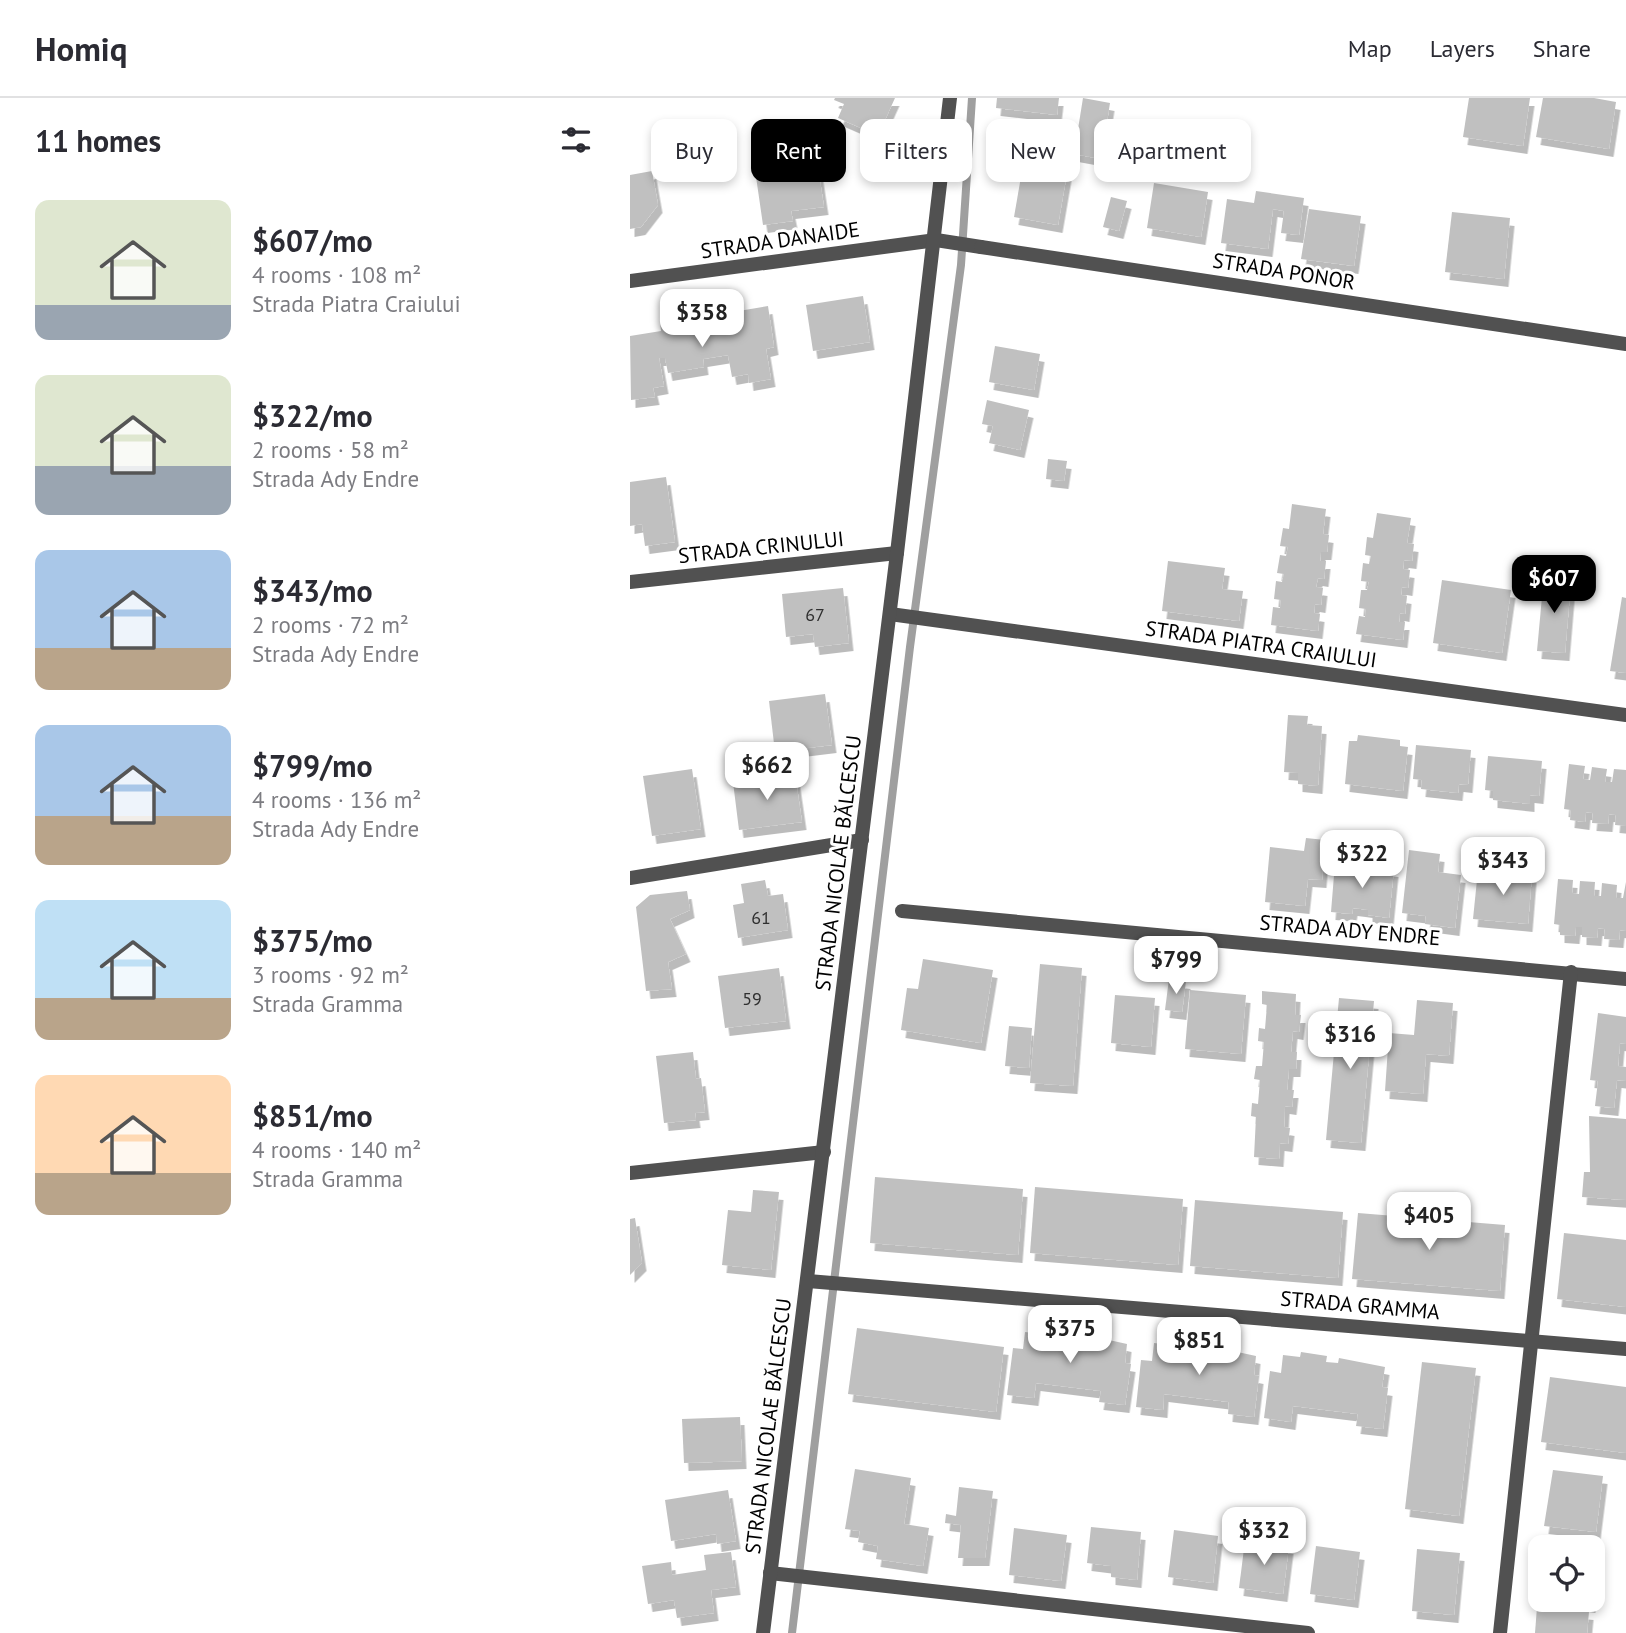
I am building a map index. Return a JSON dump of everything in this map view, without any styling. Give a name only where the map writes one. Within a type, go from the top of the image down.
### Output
[{"type":"street","name":"STRADA NICOLAE BĂLCESCU","points":[[763,1633],[862,840],[897,615],[897,553],[940,241],[950,98]]},
{"type":"street","name":"STRADA PONOR","points":[[940,241],[1626,344]]},
{"type":"street","name":"STRADA DANAIDE","points":[[630,281],[940,241]]},
{"type":"street","name":"STRADA CRINULUI","points":[[630,582],[897,553]]},
{"type":"street","name":"STRADA PIATRA CRAIULUI","points":[[897,615],[1626,715]]},
{"type":"street","points":[[630,878],[862,840]]},
{"type":"street","name":"STRADA ADY ENDRE","points":[[902,911],[1626,979]]},
{"type":"street","points":[[1500,1633],[1571,972]]},
{"type":"street","points":[[630,1173],[824,1152]]},
{"type":"street","name":"STRADA GRAMMA","points":[[808,1281],[1626,1349]]},
{"type":"street","points":[[770,1573],[1308,1633]]},
{"type":"building","points":[[895,98],[885,119],[860,119],[860,128],[846,121],[846,119],[838,118],[844,104],[834,100]]},
{"type":"building","points":[[997,98],[1059,98],[1057,115],[996,108]]},
{"type":"building","points":[[1083,98],[1110,103],[1107,119],[1094,119],[1094,158],[1080,155],[1080,119]]},
{"type":"building","points":[[1469,98],[1530,98],[1523,146],[1463,137]]},
{"type":"building","points":[[1543,98],[1594,98],[1616,102],[1609,149],[1536,137]]},
{"type":"building","points":[[651,171],[651,182],[654,182],[658,205],[641,227],[630,229],[630,175]]},
{"type":"building","points":[[757,182],[820,182],[824,207],[791,211],[793,221],[763,225]]},
{"type":"building","points":[[1020,182],[1065,182],[1058,225],[1014,217]]},
{"type":"building","points":[[1154,183],[1208,192],[1201,237],[1147,228]]},
{"type":"building","points":[[1256,191],[1304,198],[1299,235],[1281,233],[1284,211],[1273,209],[1268,249],[1221,243],[1227,199],[1254,203]]},
{"type":"building","points":[[1111,197],[1127,201],[1119,231],[1103,227]]},
{"type":"building","points":[[1309,209],[1361,216],[1354,266],[1301,259]]},
{"type":"building","points":[[1452,212],[1510,218],[1504,279],[1445,272]]},
{"type":"building","points":[[863,296],[870,342],[813,351],[806,305]]},
{"type":"building","points":[[768,306],[774,347],[766,349],[771,379],[749,383],[748,374],[732,377],[728,355],[703,359],[704,367],[668,373],[665,358],[659,358],[664,386],[653,388],[655,397],[631,400],[630,336],[661,331],[660,322],[677,319],[679,331],[723,324],[721,314]]},
{"type":"building","points":[[995,346],[1040,354],[1034,390],[989,382]]},
{"type":"building","points":[[987,400],[1029,410],[1020,450],[989,443],[993,426],[982,424]]},
{"type":"building","points":[[1048,459],[1067,461],[1064,481],[1046,479]]},
{"type":"building","points":[[666,477],[675,542],[645,546],[642,524],[630,526],[630,482]]},
{"type":"building","points":[[1292,504],[1326,509],[1323,534],[1329,535],[1327,552],[1321,552],[1320,561],[1326,561],[1324,579],[1318,578],[1316,587],[1323,588],[1321,605],[1315,604],[1314,613],[1320,614],[1318,631],[1271,625],[1273,607],[1280,608],[1281,600],[1274,599],[1276,581],[1282,582],[1284,574],[1277,573],[1280,555],[1286,556],[1288,547],[1280,546],[1283,528],[1289,529]]},
{"type":"building","points":[[1377,513],[1411,518],[1407,543],[1414,544],[1412,561],[1404,560],[1403,569],[1410,570],[1408,588],[1402,587],[1401,595],[1407,596],[1405,614],[1400,613],[1399,622],[1405,622],[1403,640],[1356,634],[1359,616],[1365,617],[1366,609],[1359,608],[1361,590],[1367,590],[1369,582],[1361,581],[1363,563],[1369,564],[1371,556],[1365,555],[1367,537],[1373,538]]},
{"type":"building","points":[[1168,561],[1225,568],[1222,589],[1243,591],[1239,621],[1162,611]]},
{"type":"building","points":[[1544,575],[1571,582],[1565,653],[1537,651]]},
{"type":"building","points":[[1442,580],[1511,590],[1502,653],[1433,643]]},
{"type":"building","points":[[843,588],[849,643],[815,647],[813,634],[786,637],[782,594]]},
{"type":"building","points":[[1622,597],[1626,598],[1626,673],[1610,671]]},
{"type":"building","points":[[825,694],[832,745],[775,752],[769,701]]},
{"type":"building","points":[[1288,715],[1308,716],[1307,725],[1322,726],[1318,786],[1298,784],[1298,773],[1284,772]]},
{"type":"building","points":[[1358,735],[1400,740],[1400,746],[1408,747],[1403,791],[1345,784],[1349,741],[1357,741]]},
{"type":"building","points":[[1416,745],[1471,750],[1468,785],[1459,784],[1458,793],[1421,789],[1422,780],[1413,779]]},
{"type":"building","points":[[1488,756],[1542,761],[1539,796],[1530,795],[1530,804],[1493,800],[1493,791],[1485,790]]},
{"type":"building","points":[[1569,764],[1585,766],[1583,779],[1590,780],[1592,767],[1607,769],[1605,782],[1612,782],[1614,769],[1626,770],[1626,826],[1615,825],[1616,815],[1609,814],[1608,824],[1592,823],[1593,813],[1586,812],[1585,822],[1570,820],[1571,810],[1564,809]]},
{"type":"building","points":[[692,769],[701,829],[652,836],[643,776]]},
{"type":"building","points":[[795,774],[802,822],[739,830],[733,782]]},
{"type":"building","points":[[1306,838],[1325,840],[1322,880],[1308,879],[1305,906],[1265,902],[1270,847],[1304,851]]},
{"type":"building","points":[[1409,850],[1440,854],[1438,872],[1461,875],[1455,928],[1425,924],[1426,916],[1402,913]]},
{"type":"building","points":[[1335,863],[1394,869],[1389,918],[1368,915],[1368,910],[1353,908],[1352,914],[1331,912]]},
{"type":"building","points":[[1478,870],[1532,875],[1528,924],[1473,919]]},
{"type":"building","points":[[1558,879],[1573,880],[1572,893],[1579,894],[1580,881],[1595,882],[1594,896],[1601,896],[1602,883],[1617,885],[1616,898],[1623,898],[1626,882],[1626,931],[1620,930],[1619,940],[1604,939],[1605,929],[1598,928],[1597,938],[1582,937],[1582,927],[1576,927],[1575,936],[1560,935],[1560,925],[1554,924]]},
{"type":"building","points":[[765,880],[768,896],[783,894],[788,930],[738,938],[733,905],[744,903],[741,884]]},
{"type":"building","points":[[687,891],[690,910],[670,919],[686,954],[668,962],[672,989],[646,991],[636,907],[650,895]]},
{"type":"building","points":[[923,959],[993,970],[981,1043],[901,1030],[907,988],[918,989]]},
{"type":"building","points":[[1040,964],[1082,968],[1073,1086],[1030,1083]]},
{"type":"building","points":[[779,968],[786,1021],[725,1028],[718,976]]},
{"type":"building","points":[[1169,979],[1186,981],[1182,1012],[1165,1010]]},
{"type":"building","points":[[1190,990],[1246,995],[1241,1054],[1185,1049]]},
{"type":"building","points":[[1262,991],[1296,994],[1295,1015],[1301,1015],[1299,1032],[1293,1031],[1291,1052],[1297,1052],[1296,1069],[1289,1069],[1287,1090],[1294,1090],[1292,1107],[1285,1106],[1284,1127],[1290,1128],[1288,1144],[1280,1143],[1279,1159],[1254,1157],[1256,1117],[1251,1116],[1252,1103],[1258,1104],[1260,1080],[1254,1079],[1256,1066],[1262,1066],[1264,1042],[1258,1041],[1259,1028],[1265,1029],[1267,1005],[1262,1004]]},
{"type":"building","points":[[1115,995],[1155,998],[1151,1047],[1111,1043]]},
{"type":"building","points":[[1339,998],[1374,1001],[1361,1143],[1326,1140]]},
{"type":"building","points":[[1417,1000],[1453,1003],[1449,1056],[1426,1054],[1423,1094],[1385,1091],[1389,1033],[1414,1035]]},
{"type":"building","points":[[1598,1013],[1626,1017],[1626,1044],[1620,1043],[1618,1066],[1626,1067],[1626,1081],[1617,1080],[1614,1108],[1595,1106],[1598,1081],[1590,1080]]},
{"type":"building","points":[[1009,1026],[1032,1028],[1029,1068],[1005,1066]]},
{"type":"building","points":[[693,1052],[696,1079],[701,1078],[705,1112],[695,1113],[696,1120],[664,1123],[656,1056]]},
{"type":"building","points":[[1589,1116],[1626,1119],[1626,1200],[1582,1197],[1584,1172],[1590,1172]]},
{"type":"building","points":[[875,1177],[1023,1189],[1018,1255],[870,1243]]},
{"type":"building","points":[[1035,1187],[1183,1199],[1178,1265],[1030,1253]]},
{"type":"building","points":[[753,1190],[779,1192],[771,1270],[722,1265],[728,1210],[751,1212]]},
{"type":"building","points":[[1195,1200],[1343,1212],[1338,1278],[1190,1266]]},
{"type":"building","points":[[1358,1213],[1505,1225],[1500,1291],[1352,1279]]},
{"type":"building","points":[[635,1218],[642,1263],[630,1275],[630,1219]]},
{"type":"building","points":[[1564,1233],[1626,1240],[1626,1307],[1557,1299]]},
{"type":"building","points":[[857,1328],[1004,1347],[996,1412],[848,1394]]},
{"type":"building","points":[[1043,1329],[1070,1332],[1069,1338],[1081,1340],[1082,1334],[1127,1344],[1125,1363],[1131,1364],[1125,1405],[1099,1402],[1101,1391],[1036,1383],[1034,1398],[1007,1395],[1013,1348],[1023,1349],[1025,1332],[1042,1334]]},
{"type":"building","points":[[1172,1341],[1198,1344],[1198,1350],[1209,1352],[1210,1346],[1256,1356],[1254,1375],[1259,1376],[1254,1417],[1228,1414],[1229,1402],[1164,1394],[1163,1410],[1136,1407],[1141,1360],[1152,1361],[1154,1343],[1171,1345]]},
{"type":"building","points":[[1301,1352],[1327,1356],[1326,1362],[1338,1363],[1339,1358],[1385,1367],[1382,1387],[1388,1388],[1383,1429],[1356,1426],[1358,1414],[1293,1406],[1291,1422],[1264,1418],[1270,1371],[1281,1373],[1283,1355],[1300,1357]]},
{"type":"building","points":[[1422,1362],[1476,1368],[1459,1516],[1405,1509]]},
{"type":"building","points":[[1550,1377],[1626,1387],[1626,1453],[1541,1442]]},
{"type":"building","points":[[740,1417],[742,1461],[684,1463],[682,1419]]},
{"type":"building","points":[[855,1469],[911,1478],[904,1524],[929,1528],[923,1566],[876,1559],[878,1546],[858,1542],[860,1531],[845,1529]]},
{"type":"building","points":[[1553,1470],[1603,1476],[1596,1532],[1544,1526]]},
{"type":"building","points":[[959,1487],[993,1491],[985,1558],[958,1558],[961,1525],[945,1523],[946,1514],[956,1516]]},
{"type":"building","points":[[728,1490],[736,1541],[717,1544],[716,1534],[671,1541],[665,1500]]},
{"type":"building","points":[[1091,1527],[1141,1532],[1137,1580],[1111,1577],[1111,1566],[1087,1563]]},
{"type":"building","points":[[1014,1528],[1067,1535],[1061,1581],[1009,1575]]},
{"type":"building","points":[[1174,1530],[1218,1536],[1213,1583],[1168,1577]]},
{"type":"building","points":[[1245,1541],[1289,1546],[1283,1594],[1239,1588]]},
{"type":"building","points":[[1316,1546],[1360,1552],[1354,1600],[1310,1594]]},
{"type":"building","points":[[1417,1549],[1460,1553],[1454,1615],[1412,1611]]},
{"type":"building","points":[[731,1552],[736,1587],[711,1590],[714,1613],[677,1618],[674,1600],[648,1604],[642,1566],[671,1562],[672,1575],[706,1570],[704,1555]]},
{"type":"building","points":[[1537,1612],[1589,1612],[1587,1633],[1535,1633]]},
{"type":"waterway","points":[[792,1633],[910,647],[961,265],[972,98]]}]
